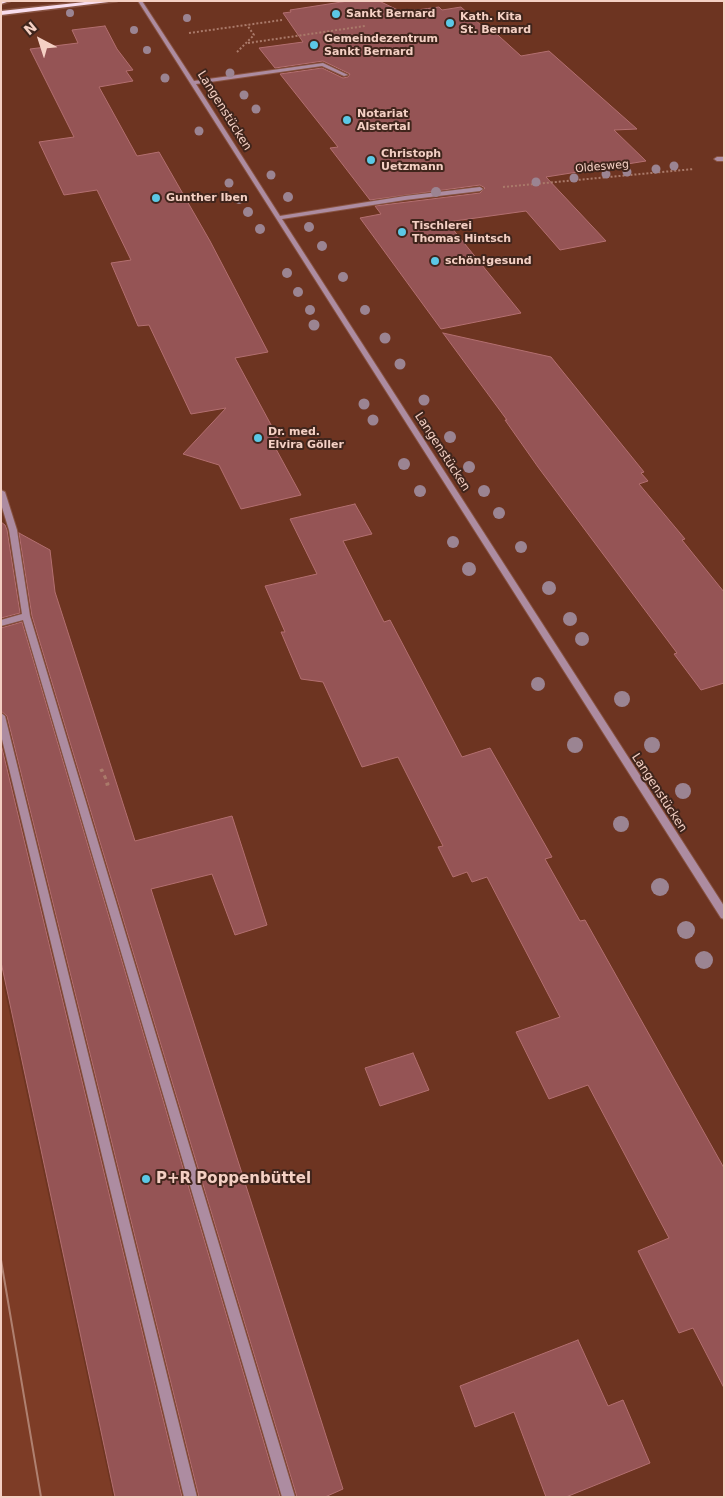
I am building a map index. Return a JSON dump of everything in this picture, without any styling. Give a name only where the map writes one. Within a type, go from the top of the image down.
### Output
[{"type":"main road","points":[[1,2],[7,1]]},
{"type":"main road","points":[[1,13],[114,1]]},
{"type":"street","name":"Langenstücken","points":[[140,1],[724,915]]},
{"type":"street","points":[[193,83],[323,64],[346,74]]},
{"type":"street","points":[[717,159],[724,158]]},
{"type":"street","points":[[278,218],[405,198],[480,189]]},
{"type":"street","points":[[1,492],[13,530],[26,616],[1,622]]},
{"type":"lane","points":[[26,616],[290,1497]]},
{"type":"lane","points":[[1,716],[191,1497]]},
{"type":"path","points":[[187,33],[282,20]]},
{"type":"path","points":[[234,54],[248,43],[254,35],[247,25]]},
{"type":"path","points":[[248,43],[365,26]]},
{"type":"path","name":"Oldesweg","points":[[480,189],[702,168],[717,159]]},
{"type":"path","points":[[102,770],[108,784]]},
{"type":"shaded area","points":[[1,973],[113,1497],[1,1497]]},
{"type":"building","points":[[348,1],[379,1],[402,12],[439,7],[442,10],[461,7],[483,27],[489,27],[521,56],[549,51],[637,129],[614,130],[646,161],[546,177],[606,241],[560,250],[526,211],[447,222],[521,313],[441,329],[360,218],[381,214],[375,206],[480,193],[485,188],[480,185],[370,200],[330,148],[338,147],[280,74],[322,68],[343,78],[348,77],[350,74],[323,61],[275,68],[259,48],[303,42],[283,13],[291,12],[290,10]]},
{"type":"building","points":[[105,26],[117,49],[133,70],[126,71],[133,81],[99,87],[137,156],[159,152],[210,241],[268,352],[235,358],[283,447],[276,449],[301,495],[241,509],[219,465],[183,454],[226,408],[191,414],[149,325],[138,326],[111,263],[131,260],[97,190],[64,195],[39,142],[74,137],[30,49],[78,43],[72,30]]},
{"type":"building","points":[[443,333],[551,357],[644,472],[641,473],[648,481],[639,484],[685,539],[682,540],[724,592],[724,683],[701,690],[674,654],[677,653],[538,467],[505,420],[507,420]]},
{"type":"building","points":[[355,504],[372,534],[343,541],[384,622],[390,620],[462,757],[490,748],[552,857],[545,859],[580,921],[585,920],[724,1168],[724,1388],[693,1328],[679,1333],[638,1251],[669,1238],[588,1085],[549,1099],[516,1032],[560,1017],[487,877],[472,882],[467,872],[453,877],[438,847],[443,846],[398,757],[362,767],[323,682],[301,679],[281,632],[285,632],[265,586],[317,574],[290,519]]},
{"type":"building","points":[[1,522],[7,530],[20,613],[1,618]]},
{"type":"building","points":[[19,533],[50,550],[55,592],[135,841],[232,816],[267,925],[235,935],[212,874],[151,889],[343,1489],[325,1497],[297,1497],[32,616]]},
{"type":"building","points":[[22,622],[280,1497],[199,1497],[7,716],[1,711],[1,628]]},
{"type":"building","points":[[1,744],[182,1497],[115,1497],[1,962]]},
{"type":"building","points":[[413,1053],[429,1090],[380,1106],[365,1068]]},
{"type":"building","points":[[578,1340],[608,1406],[623,1400],[650,1463],[566,1497],[546,1497],[514,1412],[475,1427],[460,1386]]},
{"type":"tram line","points":[[1,1260],[41,1497]]},
{"type":"place","name":"Sankt Bernard","points":[[336,14]]},
{"type":"place","name":"Kath. Kita St. Bernard","points":[[450,23]]},
{"type":"place","name":"Gemeindezentrum Sankt Bernard","points":[[314,45]]},
{"type":"place","name":"Notariat Alstertal","points":[[347,120]]},
{"type":"place","name":"Christoph Uetzmann","points":[[371,160]]},
{"type":"place","name":"Gunther Iben","points":[[156,198]]},
{"type":"place","name":"Tischlerei Thomas Hintsch","points":[[402,232]]},
{"type":"place","name":"schön!gesund","points":[[435,261]]},
{"type":"place","name":"Dr. med. Elvira Göller","points":[[258,438]]},
{"type":"place","name":"P+R Poppenbüttel","points":[[146,1179]]}]
